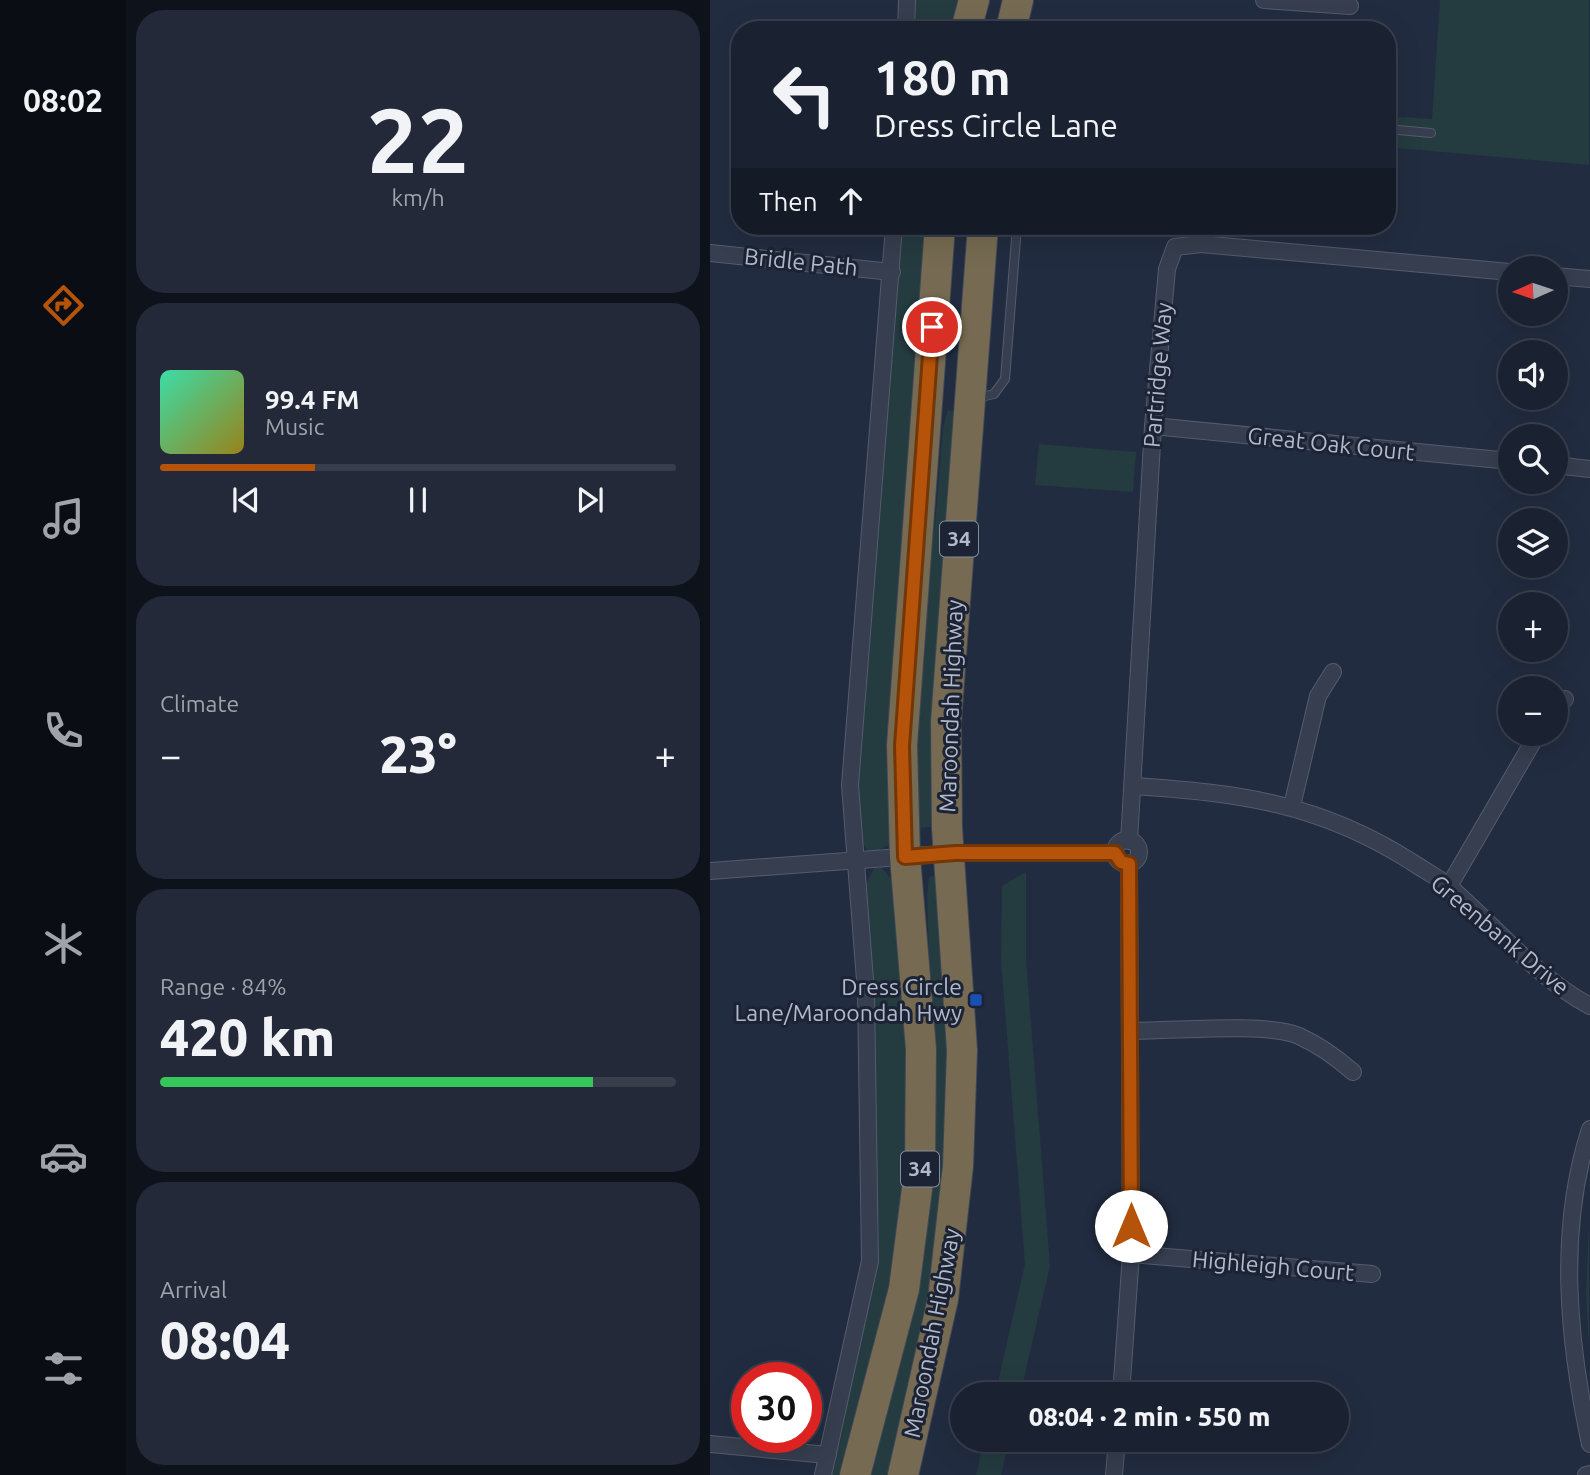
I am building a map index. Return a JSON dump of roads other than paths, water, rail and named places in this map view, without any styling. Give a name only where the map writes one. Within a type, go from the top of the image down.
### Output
[{"type":"highway","points":[[968,21],[974,0]]},
{"type":"highway","points":[[1013,21],[1019,0]]},
{"type":"highway","name":"Maroondah Highway","points":[[855,1475],[904,1289],[920,1166],[921,1048],[905,857],[902,746],[939,235]]},
{"type":"highway","name":"Maroondah Highway","points":[[903,1475],[941,1309],[955,1216],[962,1050],[948,853],[945,777],[947,689],[982,235]]},
{"type":"highway","points":[[927,394],[970,398]]},
{"type":"street","points":[[906,21],[907,0]]},
{"type":"street","points":[[1264,0],[1350,6]]},
{"type":"street","points":[[823,1475],[870,1261],[866,993],[850,785],[851,743],[894,235]]},
{"type":"street","name":"Partridge Way","points":[[1129,841],[1153,426],[1167,269],[1175,247],[1201,244],[1498,271]]},
{"type":"street","name":"Bridle Path","points":[[710,253],[892,272]]},
{"type":"street","points":[[1568,277],[1590,279]]},
{"type":"street","name":"Great Oak Court","points":[[1153,426],[1498,460]]},
{"type":"street","points":[[1568,466],[1590,469]]},
{"type":"street","points":[[1292,806],[1318,696],[1333,672]]},
{"type":"street","points":[[1449,886],[1530,746]]},
{"type":"street","name":"Greenbank Drive","points":[[1133,786],[1199,791],[1292,806],[1342,824],[1393,850],[1449,886],[1541,972],[1566,993],[1590,1006]]},
{"type":"street","points":[[1129,841],[1138,850],[1135,860],[1129,864],[1121,862],[1115,853],[1119,843],[1129,841]]},
{"type":"street","points":[[710,871],[948,853],[1115,853]]},
{"type":"street","points":[[1122,1382],[1131,1254],[1129,864]]},
{"type":"street","points":[[1131,1031],[1265,1030],[1297,1035],[1336,1057],[1353,1072]]},
{"type":"street","points":[[1590,1129],[1571,1228],[1569,1289],[1571,1331],[1590,1444]]},
{"type":"street","name":"Highleigh Court","points":[[1131,1254],[1372,1273]]},
{"type":"street","points":[[710,1444],[828,1455]]},
{"type":"street","points":[[1114,1475],[1116,1452]]},
{"type":"lane","points":[[1396,130],[1431,133]]},
{"type":"lane","points":[[970,398],[983,399],[994,394],[1005,379],[1016,235]]},
{"type":"place","name":"Dress Circle Lane/Maroondah Hwy","points":[[976,1000]]}]
